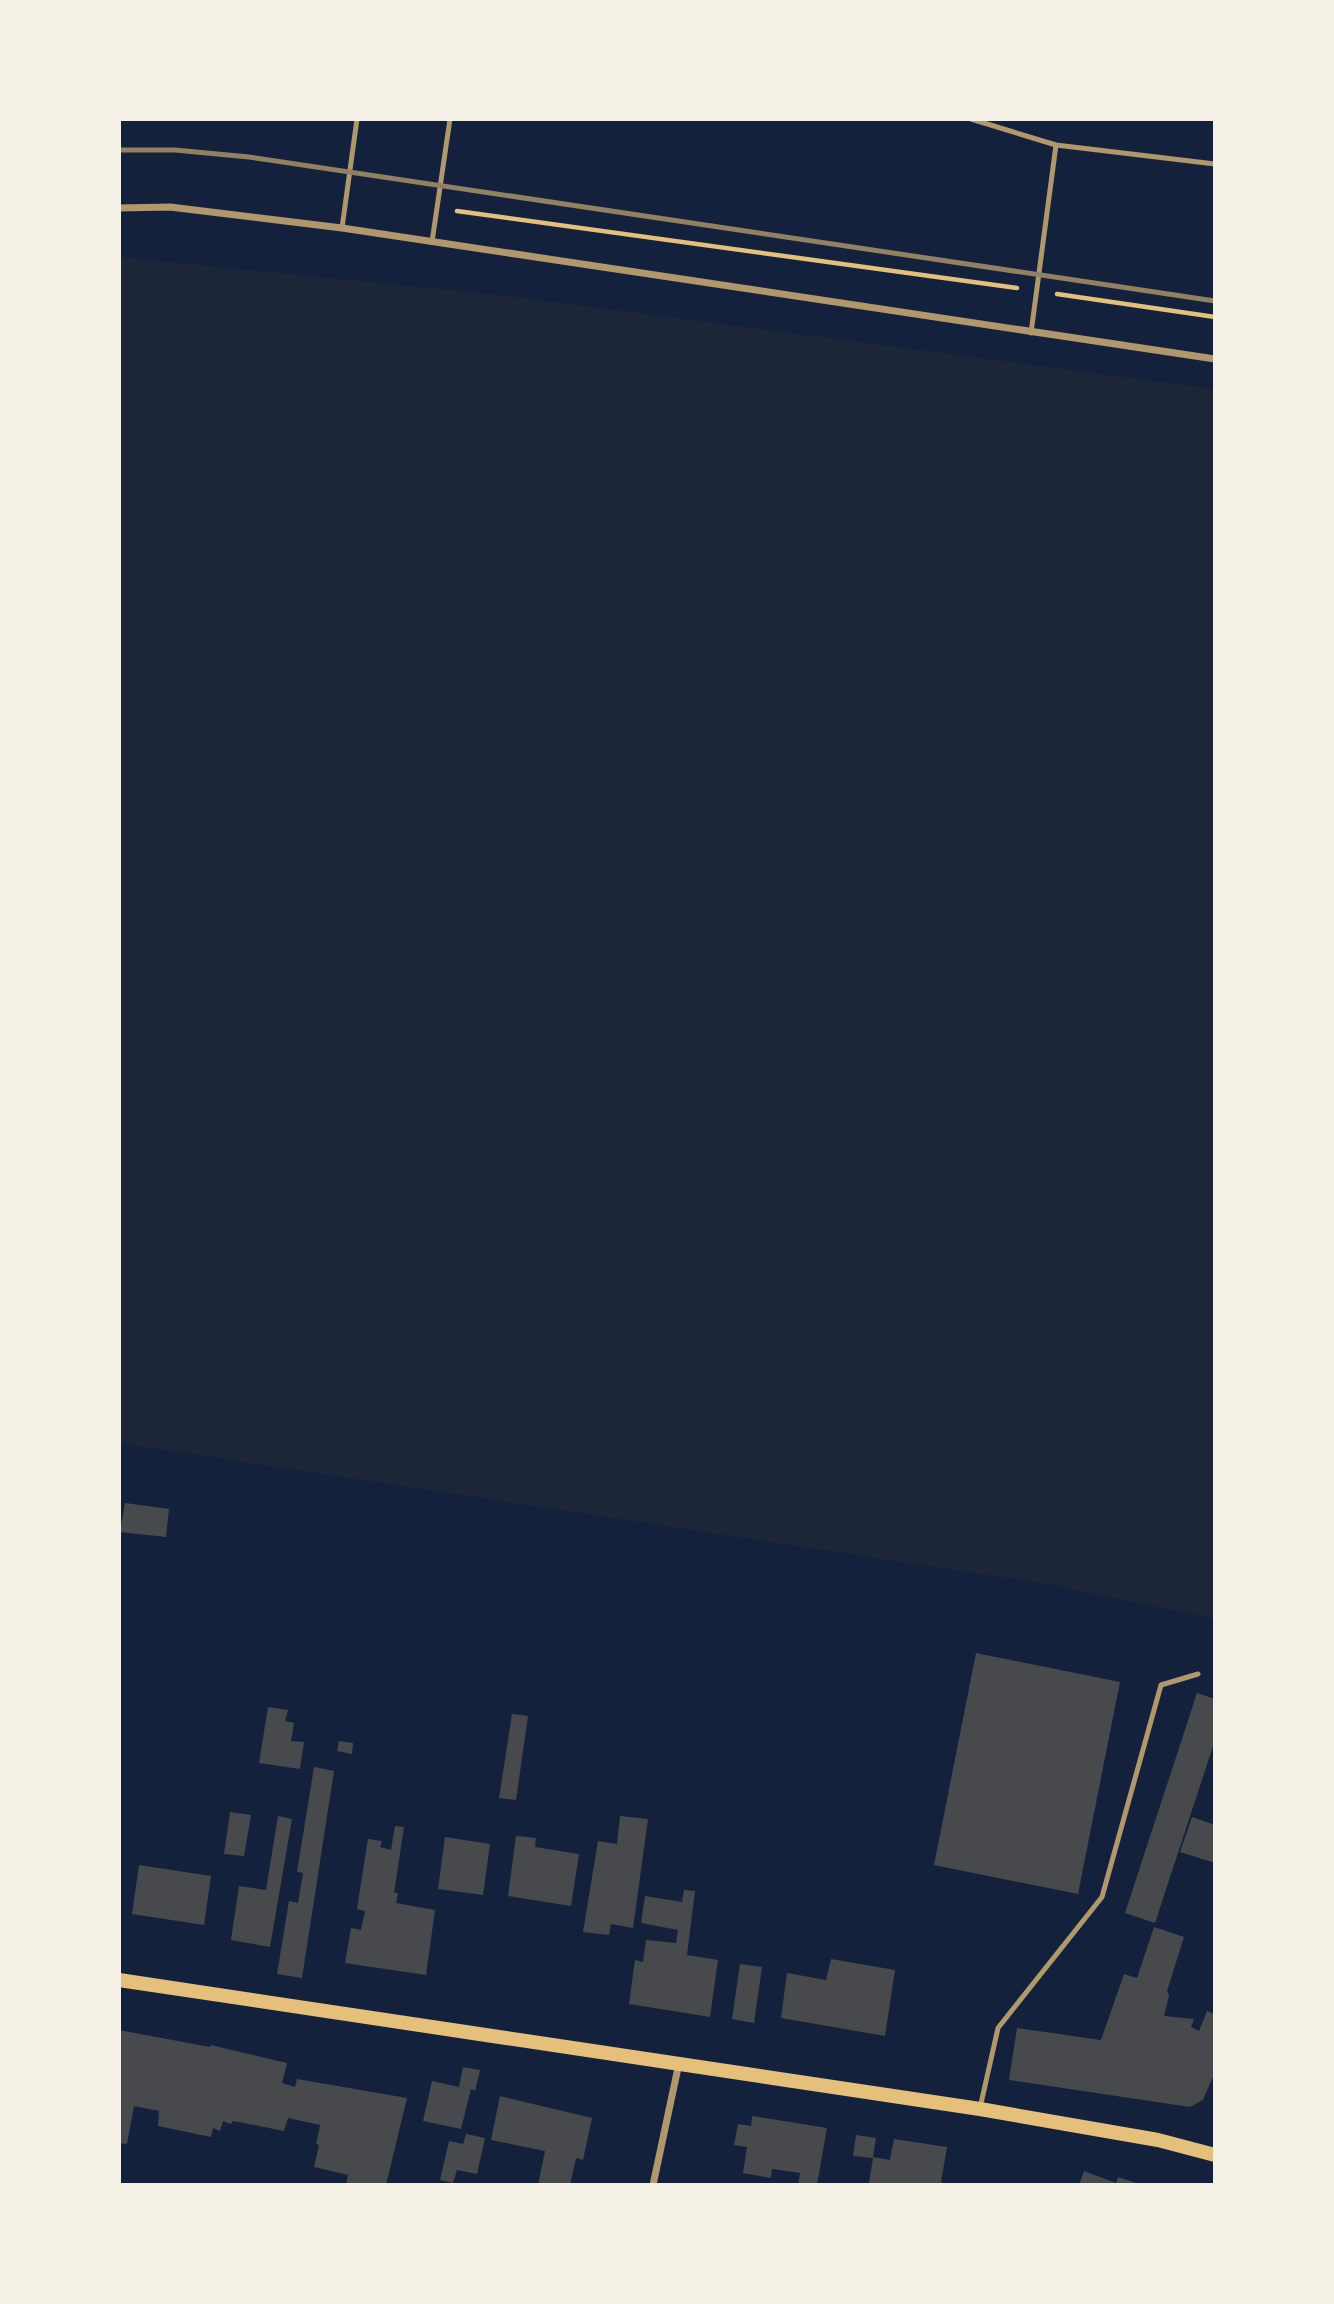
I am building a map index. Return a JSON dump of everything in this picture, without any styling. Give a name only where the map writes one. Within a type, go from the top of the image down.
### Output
[{"type":"main road","points":[[119,1980],[980,2109],[1214,2150]]},
{"type":"street","points":[[119,208],[170,207],[342,228],[1215,359]]},
{"type":"street","points":[[653,2185],[679,2063]]},
{"type":"lane","points":[[342,228],[357,119]]},
{"type":"lane","points":[[432,242],[450,119]]},
{"type":"lane","points":[[971,119],[1056,145],[1215,164]]},
{"type":"lane","points":[[1031,333],[1056,145]]},
{"type":"lane","points":[[980,2109],[998,2028],[1102,1897],[1161,1685],[1198,1674]]},
{"type":"path","points":[[437,208],[1215,317]]},
{"type":"shaded area","points":[[119,257],[501,295],[1215,389],[1215,1619],[1041,1583],[119,1443]]},
{"type":"building","points":[[125,1503],[169,1509],[166,1537],[120,1532]]},
{"type":"building","points":[[976,1653],[1120,1682],[1078,1894],[934,1865]]},
{"type":"building","points":[[1197,1693],[1215,1699],[1215,1740],[1155,1923],[1125,1913]]},
{"type":"building","points":[[268,1707],[288,1710],[285,1721],[294,1723],[291,1741],[304,1742],[300,1769],[259,1763]]},
{"type":"building","points":[[512,1714],[528,1716],[516,1800],[499,1798]]},
{"type":"building","points":[[339,1741],[353,1743],[352,1754],[337,1751]]},
{"type":"building","points":[[314,1767],[334,1771],[302,1978],[277,1974],[289,1901],[298,1903],[303,1873],[297,1872]]},
{"type":"building","points":[[230,1812],[251,1815],[244,1856],[224,1854]]},
{"type":"building","points":[[278,1816],[292,1819],[270,1947],[231,1940],[239,1886],[266,1890]]},
{"type":"building","points":[[620,1816],[648,1819],[633,1928],[611,1924],[609,1935],[583,1932],[598,1841],[617,1844]]},
{"type":"building","points":[[1192,1817],[1215,1825],[1215,1863],[1180,1852]]},
{"type":"building","points":[[395,1826],[404,1827],[394,1893],[398,1893],[396,1903],[435,1910],[426,1975],[345,1963],[351,1928],[361,1930],[365,1911],[357,1909],[368,1839],[382,1841],[380,1847],[391,1850]]},
{"type":"building","points":[[516,1836],[536,1838],[535,1847],[579,1854],[571,1906],[508,1896]]},
{"type":"building","points":[[445,1837],[490,1844],[483,1895],[438,1889]]},
{"type":"building","points":[[139,1865],[211,1876],[204,1925],[132,1914]]},
{"type":"building","points":[[684,1890],[695,1891],[687,1955],[718,1960],[710,2017],[629,2004],[635,1960],[643,1962],[646,1940],[676,1943],[678,1930],[641,1923],[645,1896],[682,1902]]},
{"type":"building","points":[[1154,1927],[1184,1937],[1167,1991],[1169,1996],[1164,2016],[1194,2019],[1191,2027],[1199,2031],[1207,2011],[1215,2014],[1215,2072],[1203,2100],[1190,2107],[1009,2080],[1017,2028],[1101,2040],[1124,1974],[1137,1978]]},
{"type":"building","points":[[831,1959],[895,1970],[885,2036],[781,2018],[787,1973],[826,1980]]},
{"type":"building","points":[[740,1964],[762,1967],[754,2023],[732,2019]]},
{"type":"building","points":[[119,2030],[210,2047],[211,2045],[287,2063],[282,2083],[295,2087],[297,2079],[407,2098],[386,2185],[346,2185],[348,2175],[314,2167],[320,2125],[288,2118],[284,2131],[223,2121],[220,2131],[213,2128],[211,2137],[158,2126],[159,2111],[134,2106],[127,2144],[119,2143]]},
{"type":"building","points":[[463,2067],[480,2070],[475,2091],[471,2089],[461,2129],[423,2121],[432,2081],[459,2087]]},
{"type":"building","points":[[500,2096],[592,2118],[583,2160],[576,2158],[570,2185],[538,2185],[545,2151],[491,2140]]},
{"type":"building","points":[[752,2116],[827,2128],[817,2185],[798,2185],[800,2173],[772,2169],[771,2178],[743,2173],[747,2147],[734,2145],[738,2124],[751,2126]]},
{"type":"building","points":[[466,2134],[485,2138],[477,2174],[457,2170],[453,2183],[440,2180],[449,2141],[463,2144]]},
{"type":"building","points":[[856,2135],[876,2138],[873,2157],[890,2160],[894,2139],[947,2147],[941,2182],[948,2185],[869,2183],[873,2158],[853,2156]]},
{"type":"building","points":[[1084,2171],[1116,2183],[1118,2177],[1142,2185],[1079,2185]]},
{"type":"railway","points":[[119,150],[175,150],[249,157],[1215,301]]}]
